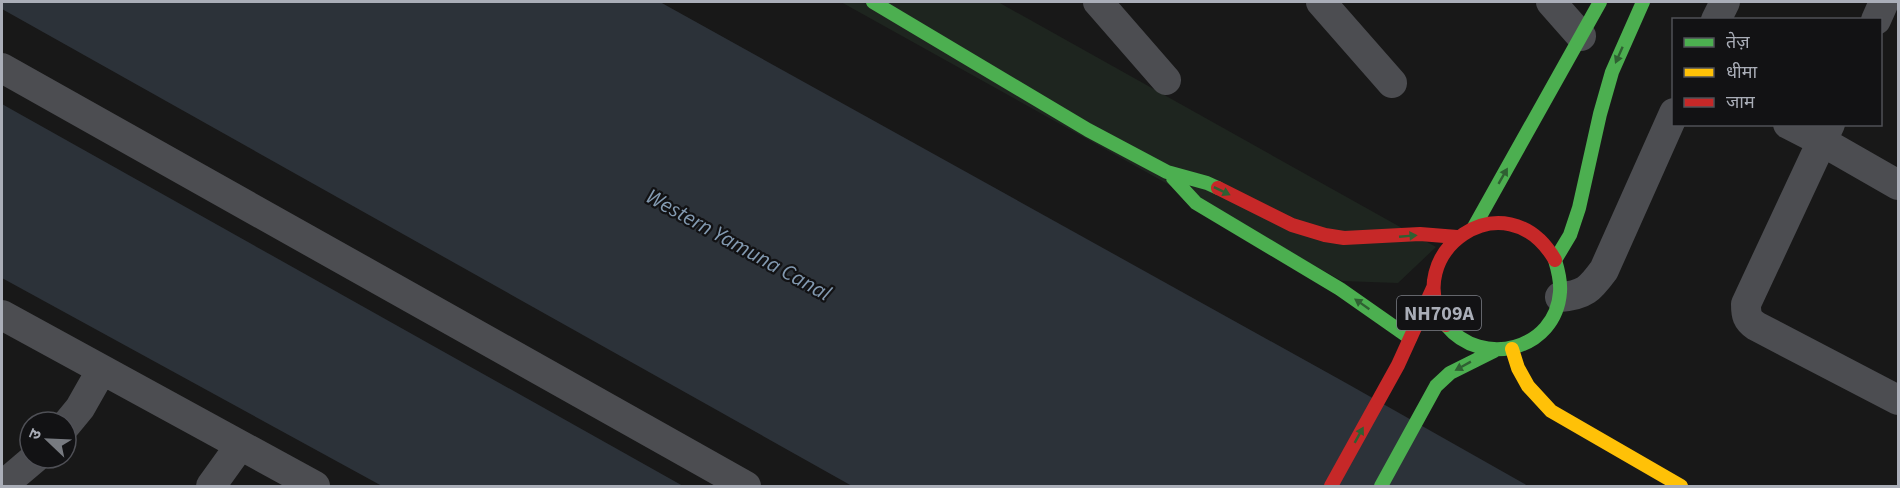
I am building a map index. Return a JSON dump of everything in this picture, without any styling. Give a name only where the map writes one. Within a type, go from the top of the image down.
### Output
[{"type":"main road","points":[[873,2],[1088,130],[1167,172],[1207,183],[1292,225],[1344,238],[1420,234],[1457,237]]},
{"type":"main road","points":[[1474,227],[1600,2]]},
{"type":"main road","points":[[1555,260],[1570,235],[1580,208],[1600,114],[1612,72],[1643,2]]},
{"type":"main road","points":[[1167,172],[1196,203],[1340,289],[1410,338]]},
{"type":"main road","name":"NH709A","points":[[1493,223],[1512,224],[1530,231],[1545,244],[1555,260],[1560,278],[1560,297],[1554,314],[1544,330],[1530,342],[1512,349],[1494,351],[1475,347],[1458,338],[1444,324],[1436,307],[1433,288],[1435,268],[1444,251],[1457,237],[1474,227],[1493,223]]},
{"type":"main road","name":"NH709A","points":[[1331,486],[1398,365],[1433,288]]},
{"type":"main road","points":[[1512,349],[1518,368],[1528,386],[1551,411],[1681,486]]},
{"type":"main road","name":"NH709A","points":[[1380,486],[1436,386],[1450,373],[1494,351]]},
{"type":"street","points":[[1098,2],[1166,80]]},
{"type":"street","points":[[1321,2],[1392,83]]},
{"type":"street","points":[[1551,2],[1581,36]]},
{"type":"street","points":[[1717,18],[1725,2]]},
{"type":"street","points":[[1877,18],[1884,2]]},
{"type":"street","points":[[2,68],[746,486]]},
{"type":"street","points":[[1560,297],[1579,296],[1593,285],[1604,270],[1672,117]]},
{"type":"street","points":[[1796,126],[1826,133],[1899,185]]},
{"type":"street","points":[[1826,133],[1746,304],[1748,320],[1899,400]]},
{"type":"street","points":[[2,315],[315,486]]},
{"type":"street","points":[[78,410],[101,371]]},
{"type":"street","points":[[210,486],[240,447]]},
{"type":"street","points":[[2,486],[21,470]]},
{"type":"shaded area","points":[[841,2],[998,2],[1436,247],[1398,283],[1342,281]]},
{"type":"water","name":"Western Yamuna Canal","points":[[2,2],[660,2],[1528,486],[852,486],[2,9]]},
{"type":"water","points":[[2,104],[683,486],[382,486],[2,278]]},
{"type":"traffic: fast","points":[[873,2],[1088,130],[1167,172],[1218,188]]},
{"type":"traffic: fast","points":[[1474,227],[1600,2]]},
{"type":"traffic: fast","points":[[1446,325],[1461,339],[1478,347],[1497,349],[1515,347],[1532,340],[1546,328],[1555,312],[1560,292],[1555,260],[1570,235],[1579,208],[1612,72],[1643,2]]},
{"type":"traffic: fast","points":[[1173,178],[1196,203],[1340,289],[1410,338]]},
{"type":"traffic: fast","points":[[1381,486],[1436,386],[1450,373],[1494,351]]},
{"type":"traffic: slow","points":[[1512,349],[1518,368],[1528,386],[1551,411],[1681,486]]},
{"type":"traffic: jam","points":[[1218,188],[1292,225],[1325,235],[1344,238],[1420,234],[1457,237]]},
{"type":"traffic: jam","points":[[1446,325],[1435,298],[1435,273],[1446,251],[1464,234],[1486,224],[1510,224],[1534,235],[1555,260]]},
{"type":"traffic: jam","points":[[1331,486],[1398,365],[1433,288]]}]
